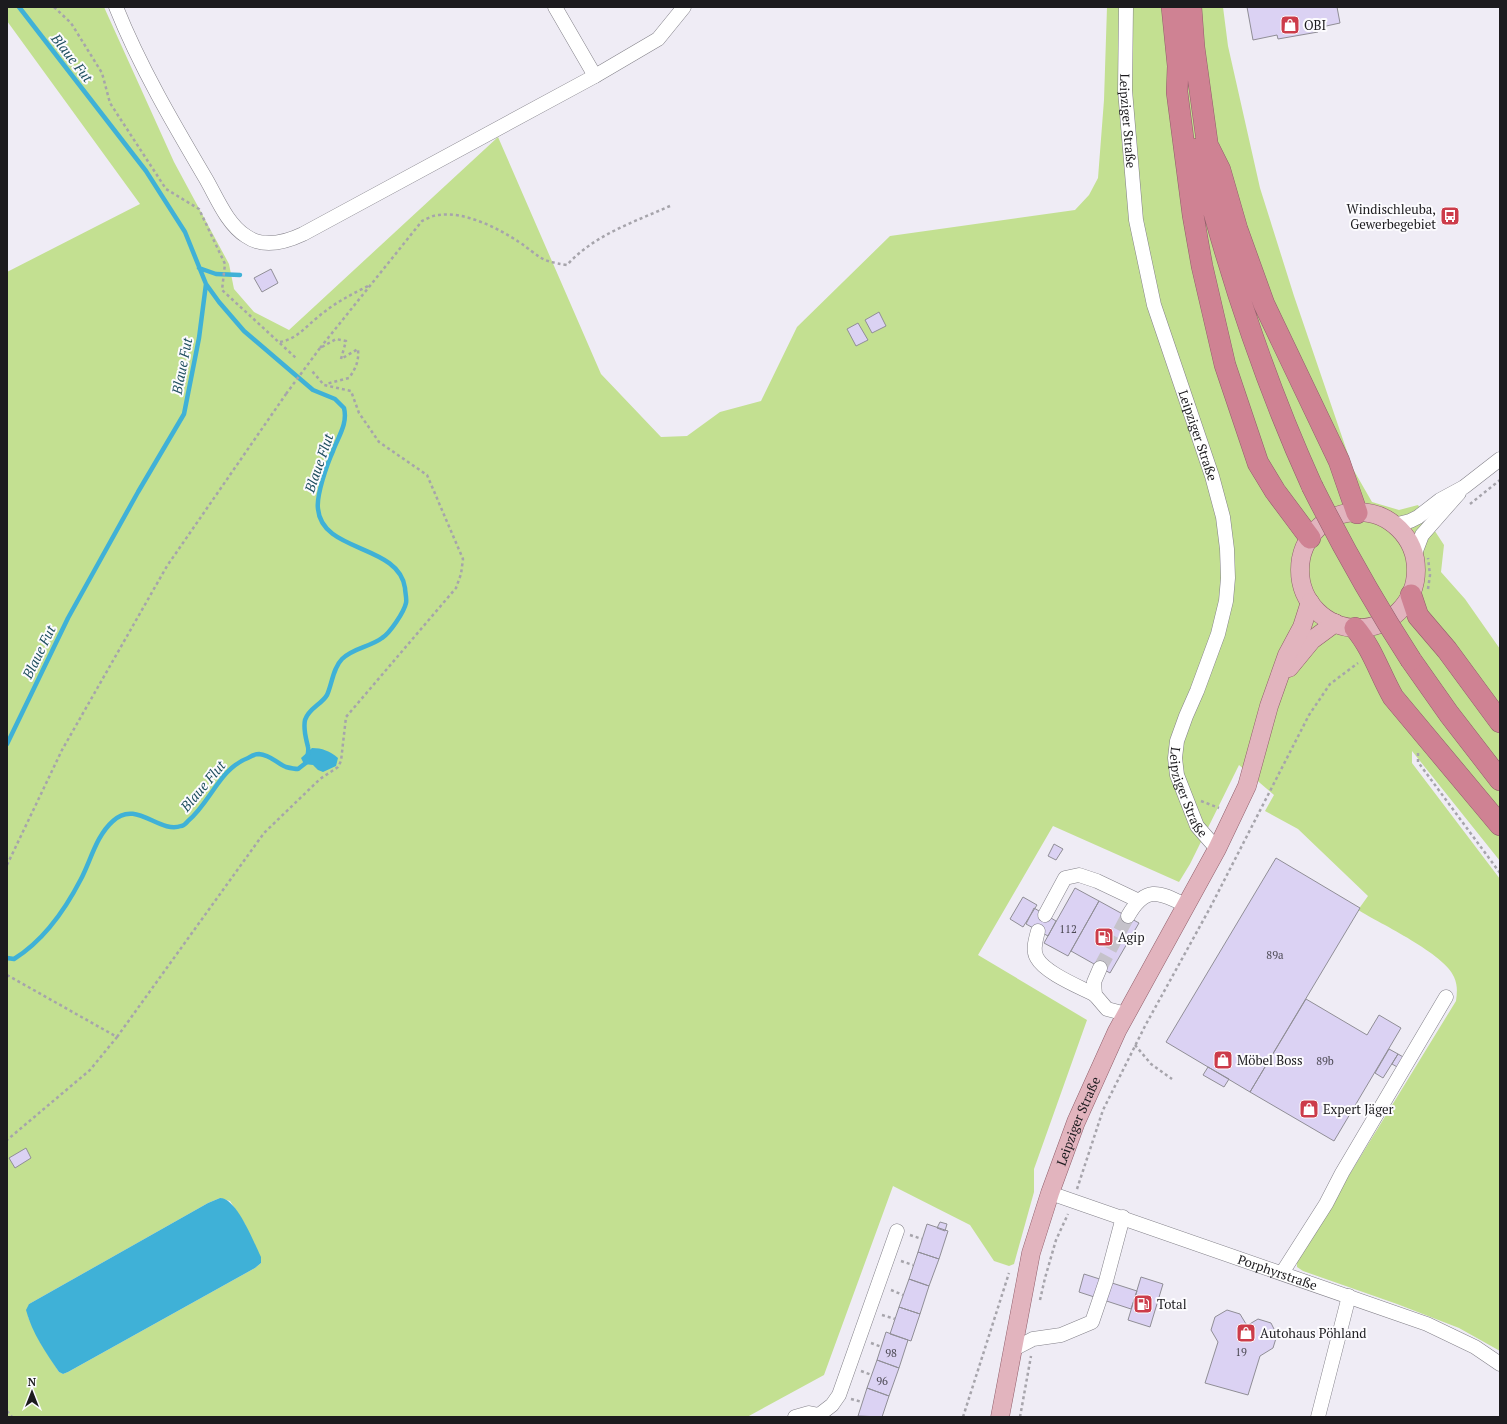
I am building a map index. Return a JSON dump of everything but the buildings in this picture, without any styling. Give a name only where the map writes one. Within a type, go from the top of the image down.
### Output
[{"type":"highway","points":[[1172,7],[1178,66],[1177,92],[1193,216],[1202,266],[1225,365],[1258,463],[1275,492],[1310,538]]},
{"type":"highway","points":[[1191,7],[1194,47],[1209,148],[1215,213]]},
{"type":"highway","points":[[1178,66],[1185,87],[1205,191],[1215,213],[1241,304],[1258,357],[1283,420],[1312,486],[1358,574],[1411,660],[1449,714],[1500,780]]},
{"type":"highway","points":[[1209,148],[1220,170],[1236,229],[1264,304],[1339,462],[1357,512]]},
{"type":"highway","points":[[1419,593],[1418,616],[1447,650],[1500,722]]},
{"type":"highway","points":[[1355,628],[1364,639],[1381,676],[1393,697],[1500,825]]},
{"type":"main road","points":[[1357,512],[1376,515],[1394,525],[1421,556],[1416,575],[1419,593],[1394,616],[1375,625],[1355,628],[1335,623],[1317,610],[1310,602],[1304,590],[1301,577],[1301,563],[1304,550],[1310,538],[1326,522],[1346,514],[1357,512]]},
{"type":"main road","name":"Leipziger Straße","points":[[1000,1417],[1031,1253],[1050,1193],[1076,1122],[1126,1014],[1216,848],[1247,786],[1269,706],[1287,655],[1302,627],[1310,602]]},
{"type":"main road","name":"Leipziger Straße","points":[[1279,680],[1312,640],[1335,623]]},
{"type":"street","points":[[116,7],[131,44],[176,129],[228,216],[246,237],[261,242],[286,242],[303,234],[594,76],[658,39],[684,7]]},
{"type":"street","points":[[555,7],[594,76]]},
{"type":"street","name":"Leipziger Straße","points":[[1126,7],[1125,90],[1136,220],[1154,305],[1212,476],[1223,517],[1227,548],[1228,578],[1226,601],[1218,634],[1183,722],[1177,741],[1175,758],[1177,775],[1197,826],[1216,848]]},
{"type":"street","points":[[1394,525],[1410,522],[1440,500],[1464,487],[1500,459]]},
{"type":"street","points":[[1421,556],[1422,535],[1464,487]]},
{"type":"street","points":[[1046,915],[1065,878],[1079,875],[1097,881],[1137,900]]},
{"type":"street","points":[[1128,916],[1137,900],[1150,894],[1164,894],[1185,905]]},
{"type":"street","points":[[1038,931],[1034,946],[1037,958],[1054,974],[1095,995],[1107,1009],[1126,1014]]},
{"type":"street","points":[[1095,995],[1094,982],[1100,968]]},
{"type":"street","points":[[1282,1273],[1326,1204],[1342,1173],[1446,996]]},
{"type":"street","name":"Porphyrstraße","points":[[1050,1193],[1123,1217],[1427,1324],[1475,1347],[1500,1364]]},
{"type":"street","points":[[1012,1350],[1033,1339],[1061,1335],[1092,1322],[1106,1282],[1123,1217]]},
{"type":"street","points":[[795,1417],[809,1413],[820,1416],[832,1405],[839,1395],[897,1231]]},
{"type":"street","points":[[1318,1417],[1349,1296]]},
{"type":"path","points":[[54,7],[71,23],[102,73],[110,103],[166,189],[199,209],[225,264],[222,290],[296,358]]},
{"type":"path","points":[[7,865],[62,750],[167,566],[286,394],[320,348],[422,220],[439,214],[464,215],[519,242],[534,255],[548,262],[567,265],[577,253],[594,241],[670,206]]},
{"type":"path","points":[[280,342],[297,336],[318,317],[341,300],[370,285]]},
{"type":"path","points":[[320,348],[336,339],[346,342],[341,359],[358,349],[359,359],[356,368],[349,378],[324,384]]},
{"type":"path","points":[[7,1140],[90,1070],[118,1037],[264,833],[320,779],[338,767],[341,761],[346,717],[456,588],[462,574],[463,559],[427,474],[379,442],[359,413],[351,391],[324,384],[312,372]]},
{"type":"path","points":[[1466,507],[1500,480]]},
{"type":"path","points":[[1419,593],[1430,575],[1421,556]]},
{"type":"path","points":[[1039,1307],[1044,1278],[1056,1240],[1067,1220],[1103,1110],[1135,1045],[1210,908],[1309,715],[1330,684],[1372,654]]},
{"type":"path","points":[[1418,728],[1418,762],[1500,874]]},
{"type":"path","points":[[7,975],[118,1037]]},
{"type":"path","points":[[1135,1045],[1151,1064],[1172,1078]]},
{"type":"path","points":[[963,1417],[1009,1272]]},
{"type":"path","points":[[1020,1417],[1033,1339]]},
{"type":"path","points":[[7,1411],[12,1417]]},
{"type":"green space","points":[[7,7],[104,7],[174,162],[229,264],[234,289],[254,312],[289,330],[498,137],[601,374],[661,437],[687,436],[720,412],[761,401],[797,327],[890,236],[1075,210],[1089,195],[1098,178],[1104,100],[1107,7],[1223,7],[1228,46],[1260,188],[1294,296],[1353,469],[1372,502],[1399,510],[1418,505],[1444,545],[1441,572],[1465,599],[1500,649],[1500,861],[1412,751],[1412,763],[1500,879],[1500,1351],[1459,1328],[1397,1304],[1303,1271],[1297,1267],[1297,1260],[1456,1001],[1457,986],[1454,977],[1448,968],[1426,949],[1358,910],[1368,896],[1298,829],[1265,811],[1274,795],[1239,765],[1190,864],[1179,882],[1053,826],[978,955],[1087,1020],[1034,1169],[1034,1192],[1014,1264],[1009,1266],[994,1261],[970,1225],[893,1186],[824,1375],[747,1417],[7,1417],[7,272],[140,204],[7,21]],"holes":[[[220,1198],[230,1201],[245,1224],[261,1263],[255,1268],[68,1372],[63,1374],[59,1372],[40,1342],[28,1317],[29,1304],[208,1203]]]},
{"type":"water","points":[[312,748],[326,750],[338,758],[336,766],[323,772],[318,770],[313,765],[304,764],[301,758]]},
{"type":"water","points":[[220,1198],[233,1205],[239,1213],[261,1257],[261,1263],[255,1268],[68,1372],[63,1374],[59,1372],[44,1350],[32,1327],[26,1310],[29,1304],[208,1203]]},
{"type":"waterway","name":"Blaue Fut","points":[[7,744],[68,618],[138,492],[184,414],[199,338],[206,284],[185,232],[146,171],[19,7]]},
{"type":"waterway","points":[[199,268],[216,274],[240,275]]},
{"type":"waterway","name":"Blaue Flut","points":[[7,958],[14,959],[25,952],[44,934],[75,891],[85,872],[94,848],[102,834],[113,821],[122,815],[139,815],[164,826],[182,826],[196,814],[223,778],[238,763],[258,754],[270,757],[286,767],[295,769],[298,769],[307,762],[308,749],[304,724],[305,720],[309,712],[327,695],[339,663],[346,655],[377,641],[385,635],[393,627],[405,607],[405,588],[400,574],[389,563],[376,555],[332,534],[323,523],[318,509],[322,480],[344,425],[344,408],[335,399],[313,390],[244,331],[219,302],[206,284]]},
{"type":"tunnel","points":[[1100,968],[1128,916]]},
{"type":"place","name":"OBI","points":[[1290,25]]},
{"type":"place","name":"Windischleuba, Gewerbegebiet","points":[[1450,216]]},
{"type":"place","name":"Agip","points":[[1104,937]]},
{"type":"place","name":"Möbel Boss","points":[[1223,1060]]},
{"type":"place","name":"Expert Jäger","points":[[1309,1109]]},
{"type":"place","name":"Total","points":[[1143,1304]]},
{"type":"place","name":"Autohaus Pöhland","points":[[1246,1333]]}]
